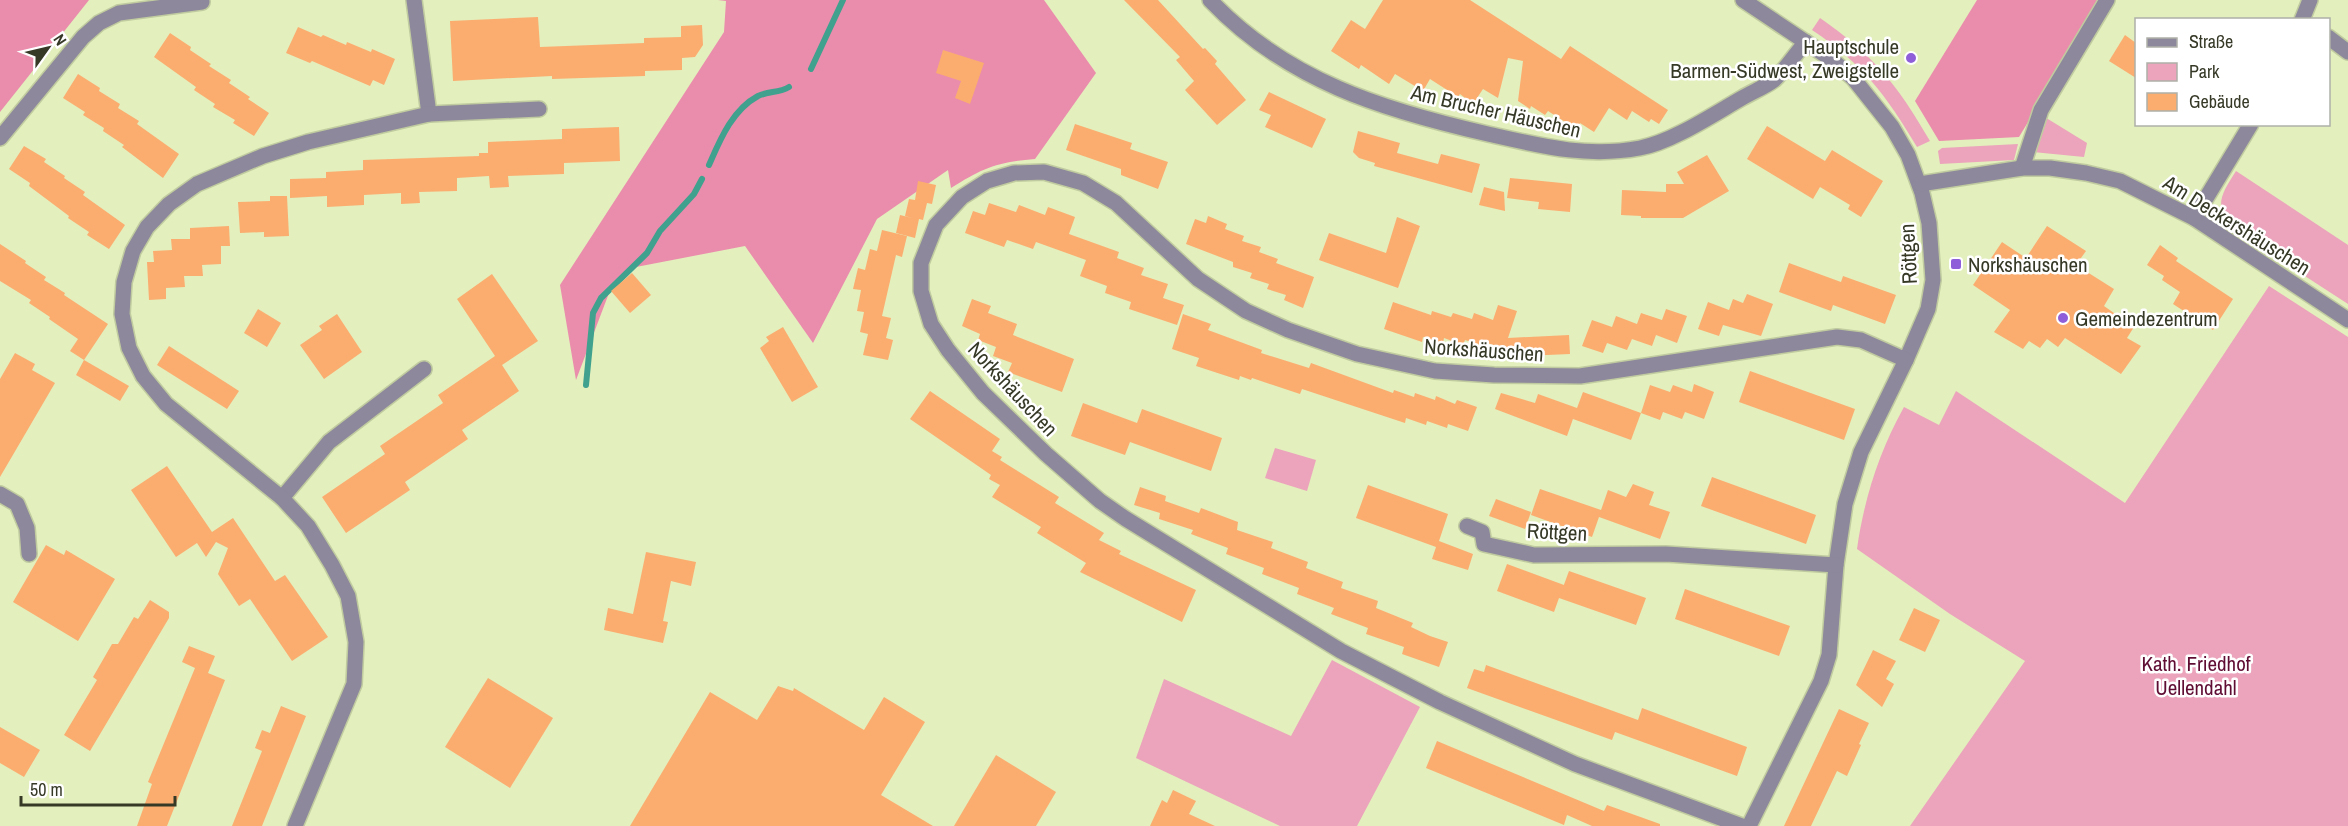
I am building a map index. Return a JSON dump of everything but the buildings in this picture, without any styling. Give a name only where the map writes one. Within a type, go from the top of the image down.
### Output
[{"type":"street","points":[[414,0],[429,114]]},
{"type":"street","name":"Am Brucher Häuschen","points":[[1210,0],[1249,36],[1282,60],[1329,86],[1375,104],[1457,127],[1554,150],[1598,153],[1643,147],[1683,131],[1773,80],[1806,42]]},
{"type":"street","name":"Röttgen","points":[[1743,0],[1831,59],[1853,78],[1875,103],[1908,155],[1920,184],[1929,223],[1933,280],[1928,309],[1861,452],[1845,504],[1836,565],[1829,655],[1821,681],[1749,826]]},
{"type":"street","points":[[2022,168],[2041,110],[2106,0]]},
{"type":"street","points":[[2303,18],[2310,0]]},
{"type":"street","points":[[0,138],[83,37],[99,23],[119,14],[202,2]]},
{"type":"street","points":[[2330,38],[2348,52]]},
{"type":"street","points":[[295,826],[354,684],[356,642],[348,596],[308,526],[282,498],[166,404],[143,376],[129,348],[122,314],[124,282],[133,251],[147,227],[169,204],[197,184],[263,156],[308,142],[429,114],[539,109]]},
{"type":"street","points":[[2193,218],[2250,126]]},
{"type":"street","name":"Am Deckershäuschen","points":[[1920,184],[2022,168],[2050,168],[2120,181],[2193,218],[2348,320]]},
{"type":"street","name":"Norkshäuschen","points":[[1742,826],[1575,764],[1440,702],[1341,651],[1126,519],[1100,501],[1046,454],[983,393],[948,350],[931,324],[921,291],[921,263],[936,225],[962,197],[987,181],[1014,173],[1044,172],[1083,183],[1116,203],[1198,279],[1246,311],[1288,330],[1357,354],[1435,371],[1494,375],[1580,376],[1837,338],[1861,340],[1906,360]]},
{"type":"street","points":[[282,498],[329,442],[424,369]]},
{"type":"street","points":[[0,494],[17,504],[27,528],[29,554]]},
{"type":"street","name":"Röttgen","points":[[1467,526],[1482,532],[1484,544],[1534,555],[1666,554],[1836,565]]},
{"type":"green space","points":[[1820,18],[1855,45],[1883,72],[1930,141],[1917,147],[1884,96],[1872,82],[1846,55],[1812,30]]},
{"type":"green space","points":[[2043,116],[2087,143],[2084,157],[2033,152]]},
{"type":"green space","points":[[2018,144],[2014,160],[1940,164],[1938,151],[1942,148]]},
{"type":"green space","points":[[2236,171],[2348,245],[2348,304],[2231,228],[2222,212],[2221,200]]},
{"type":"green space","name":"Kath. Friedhof Uellendahl","points":[[2269,286],[2348,337],[2348,826],[1910,826],[2025,661],[1950,614],[1857,549],[1874,476],[1887,441],[1904,407],[1939,425],[1956,391],[2125,503]]},
{"type":"green space","points":[[1275,448],[1316,460],[1307,491],[1265,478]]},
{"type":"green space","points":[[1332,660],[1420,707],[1357,826],[1280,826],[1136,758],[1164,679],[1291,736]]},
{"type":"shaded area","points":[[0,0],[89,0],[0,112]]},
{"type":"shaded area","points":[[718,0],[1044,0],[1096,73],[1035,159],[991,167],[951,188],[948,170],[877,219],[813,343],[745,246],[636,267],[609,293],[576,380],[560,285],[724,32],[726,1]]},
{"type":"shaded area","points":[[1977,0],[2102,0],[2019,137],[1939,141],[1915,101]]},
{"type":"waterway","points":[[811,69],[843,0]]},
{"type":"waterway","points":[[709,165],[728,126],[741,109],[758,96],[789,87]]},
{"type":"waterway","points":[[586,385],[593,313],[601,298],[647,253],[660,231],[694,194],[702,179]]},
{"type":"place","name":"Hauptschule Barmen-Südwest, Zweigstelle","points":[[1911,58]]},
{"type":"place","name":"Norkshäuschen","points":[[1956,264]]},
{"type":"place","name":"Gemeindezentrum","points":[[2063,318]]}]
